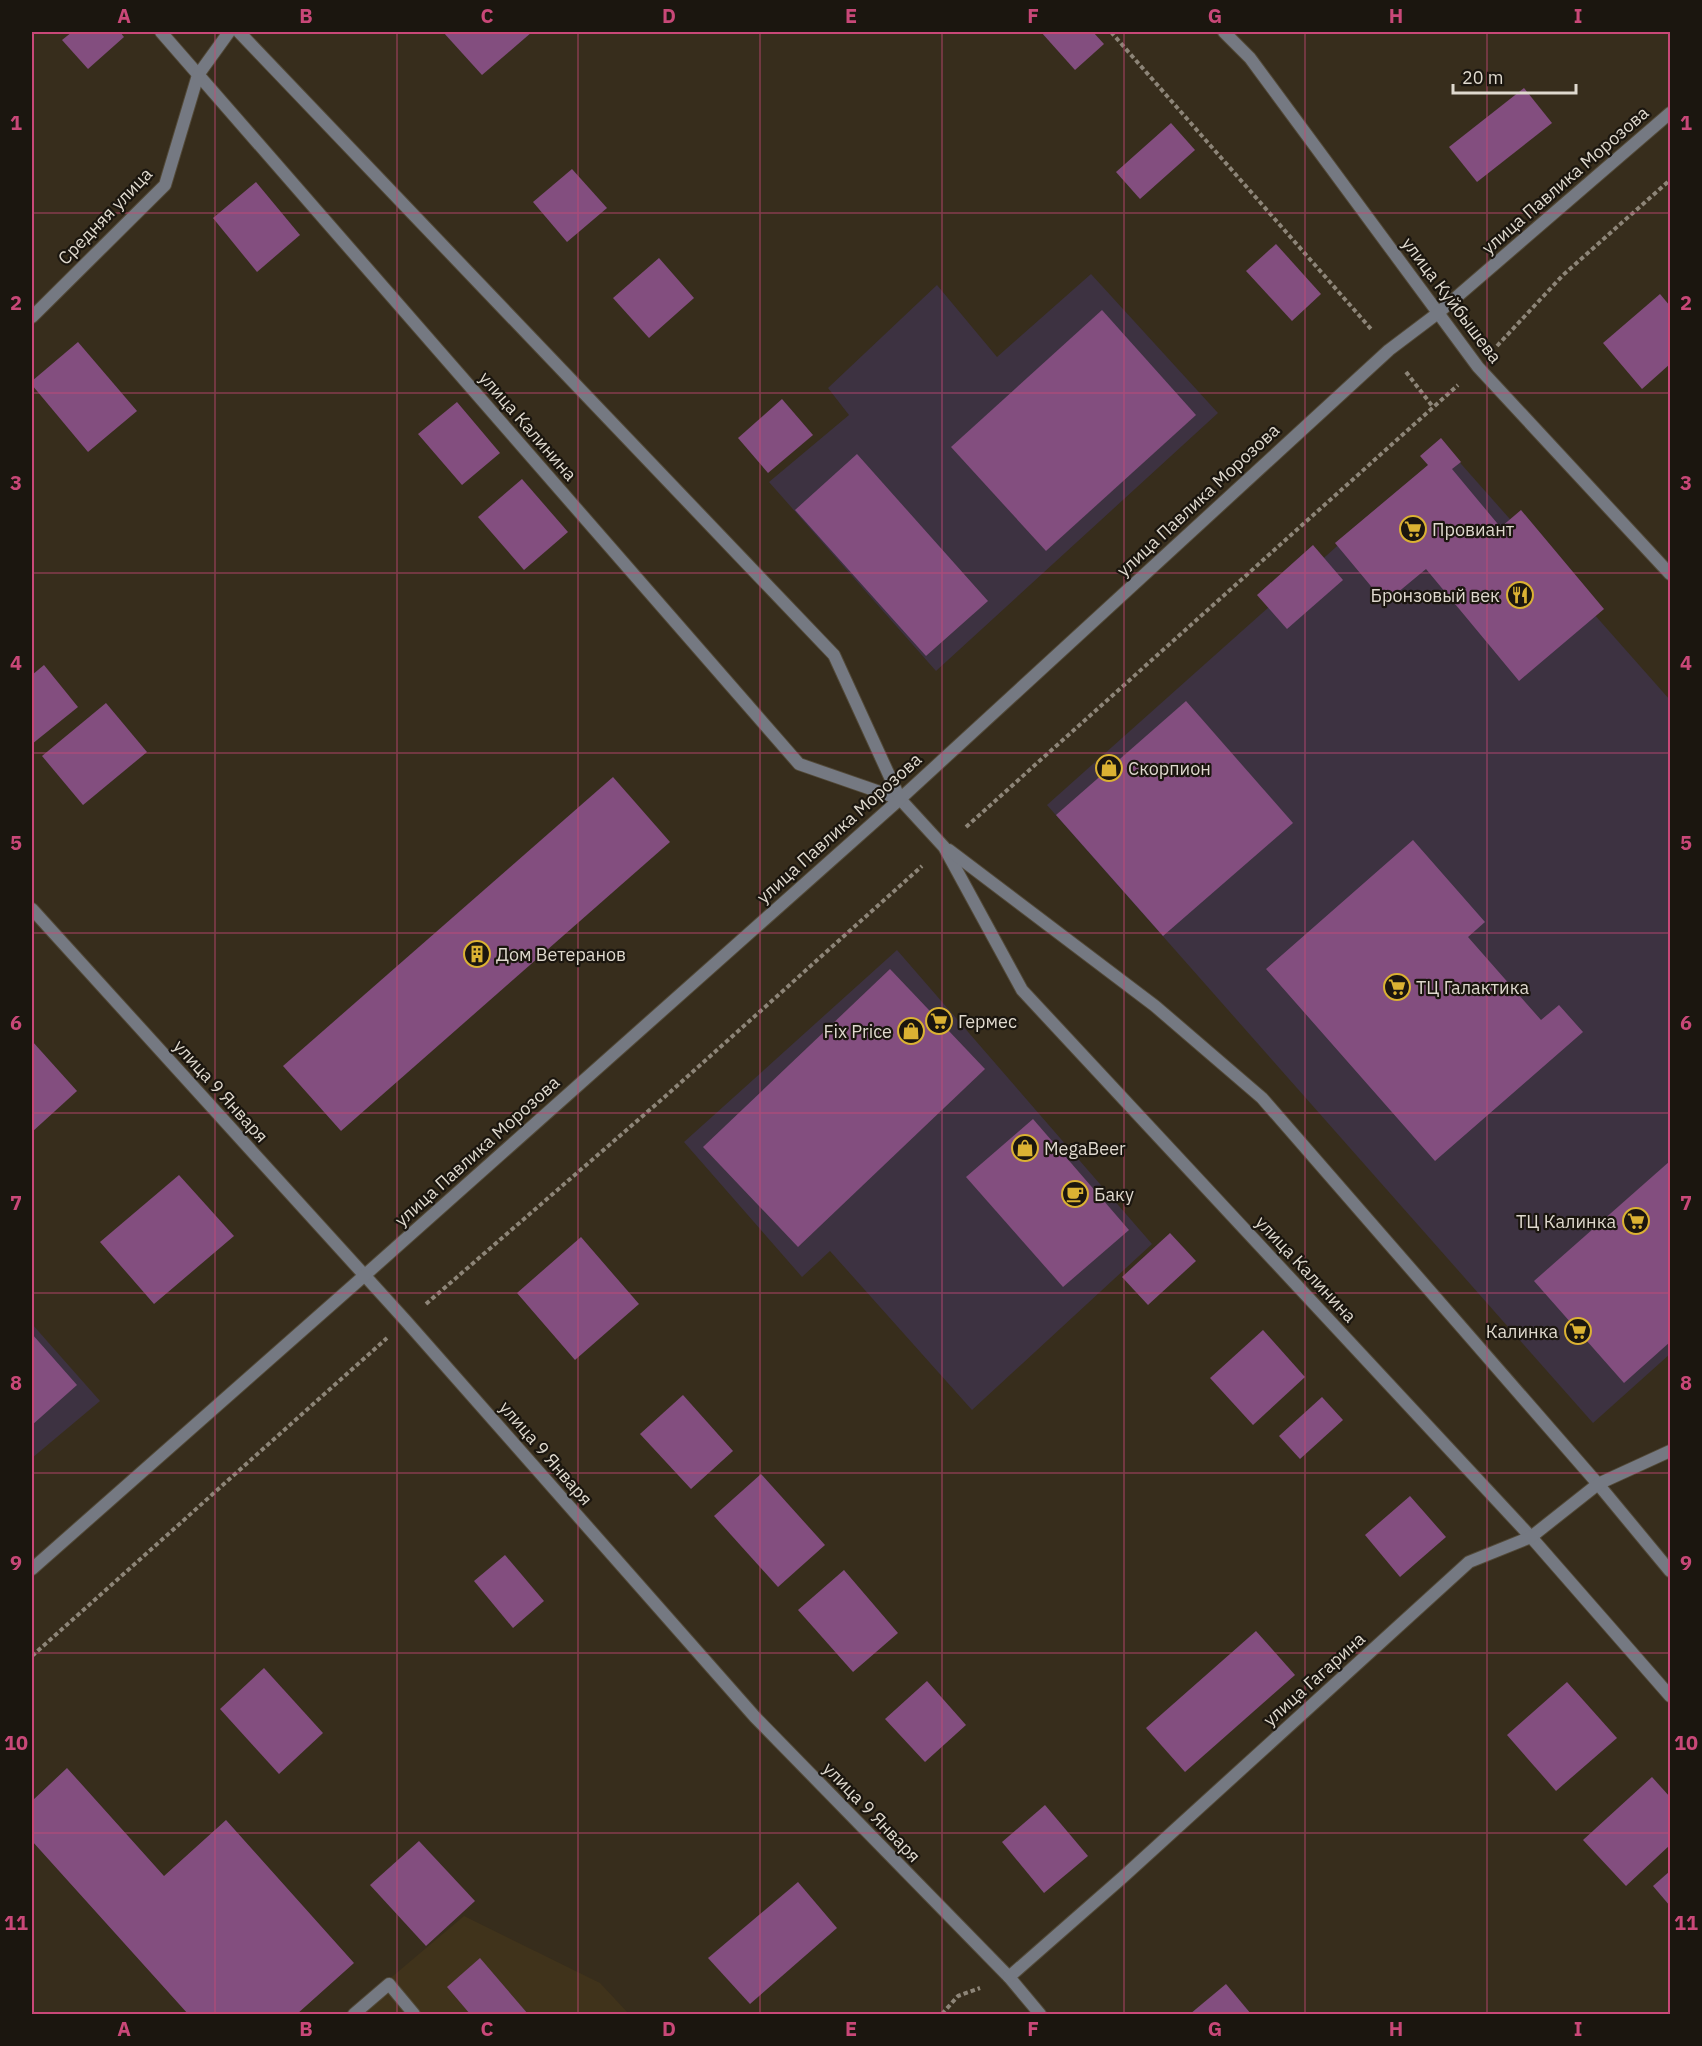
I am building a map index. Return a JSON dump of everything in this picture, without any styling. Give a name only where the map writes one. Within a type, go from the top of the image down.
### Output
[{"type":"street","name":"улица Калинина","points":[[161,32],[799,764],[900,799]]},
{"type":"street","name":"Средняя улица","points":[[32,317],[165,185],[198,75],[229,32]]},
{"type":"street","name":"улица Калинина","points":[[239,32],[834,655],[900,799],[944,847],[1155,1006],[1262,1098],[1671,1571]]},
{"type":"street","name":"улица Куйбышева","points":[[1224,32],[1250,58],[1478,367],[1671,574]]},
{"type":"street","name":"улица Павлика Морозова","points":[[32,1569],[900,799],[1389,350],[1438,313],[1671,113]]},
{"type":"street","name":"улица Калинина","points":[[944,847],[1022,990],[1531,1537],[1671,1696]]},
{"type":"street","name":"улица 9 Января","points":[[32,909],[365,1275],[755,1717],[1009,1977],[1040,2014]]},
{"type":"street","name":"улица Гагарина","points":[[1009,1977],[1132,1869],[1469,1562],[1531,1537],[1598,1484],[1671,1451]]},
{"type":"street","points":[[354,2014],[389,1984],[414,2014]]},
{"type":"path","points":[[1111,32],[1389,350],[1433,407]]},
{"type":"path","points":[[32,1656],[406,1321],[650,1109],[944,847],[1478,367],[1563,275],[1671,180]]},
{"type":"path","points":[[942,2014],[958,1996],[1009,1977]]},
{"type":"shaded area","points":[[1091,274],[1218,413],[936,671],[769,482],[849,415],[828,388],[937,285],[997,357]]},
{"type":"shaded area","points":[[1447,448],[1670,700],[1670,1354],[1593,1423],[1047,805]]},
{"type":"shaded area","points":[[897,950],[1152,1244],[972,1410],[830,1251],[802,1277],[684,1142]]},
{"type":"shaded area","points":[[32,1324],[100,1401],[32,1458]]},
{"type":"shaded area","points":[[464,1916],[600,1983],[629,2014],[348,2014]]},
{"type":"building","points":[[72,32],[120,32],[124,37],[88,69],[62,40]]},
{"type":"building","points":[[443,32],[532,32],[482,75]]},
{"type":"building","points":[[1041,32],[1093,32],[1104,44],[1075,70]]},
{"type":"building","points":[[1524,88],[1552,123],[1477,182],[1449,147]]},
{"type":"building","points":[[1171,123],[1195,150],[1140,199],[1116,172]]},
{"type":"building","points":[[572,169],[607,208],[567,242],[533,202]]},
{"type":"building","points":[[256,182],[300,235],[257,272],[213,218]]},
{"type":"building","points":[[1276,244],[1321,294],[1292,321],[1246,271]]},
{"type":"building","points":[[659,258],[694,298],[649,338],[613,298]]},
{"type":"building","points":[[1660,294],[1670,306],[1670,364],[1642,389],[1603,343]]},
{"type":"building","points":[[1102,310],[1196,415],[1046,551],[951,447]]},
{"type":"building","points":[[78,342],[137,411],[88,452],[32,385],[32,381]]},
{"type":"building","points":[[782,399],[813,435],[768,473],[738,438]]},
{"type":"building","points":[[457,402],[500,453],[462,485],[418,434]]},
{"type":"building","points":[[1441,438],[1461,462],[1452,469],[1497,523],[1501,527],[1521,510],[1604,609],[1519,681],[1426,569],[1385,603],[1335,543],[1428,465],[1420,456]]},
{"type":"building","points":[[857,454],[988,601],[926,656],[795,510]]},
{"type":"building","points":[[522,479],[568,532],[524,570],[478,517]]},
{"type":"building","points":[[1313,545],[1343,580],[1287,629],[1257,595]]},
{"type":"building","points":[[44,665],[78,707],[32,744],[32,675]]},
{"type":"building","points":[[1186,701],[1293,823],[1163,936],[1056,815]]},
{"type":"building","points":[[106,703],[147,752],[83,805],[42,756]]},
{"type":"building","name":"Дом Ветеранов","points":[[613,777],[670,842],[341,1131],[283,1066]]},
{"type":"building","name":"ТЦ Галактика","points":[[1413,840],[1485,922],[1468,937],[1541,1020],[1559,1005],[1583,1032],[1435,1161],[1266,969]]},
{"type":"building","points":[[890,969],[985,1069],[798,1247],[703,1147]]},
{"type":"building","points":[[32,1041],[77,1091],[32,1132]]},
{"type":"building","points":[[1033,1119],[1129,1230],[1063,1287],[966,1177]]},
{"type":"building","name":"ТЦ Калинка","points":[[1670,1161],[1670,1342],[1624,1383],[1534,1281]]},
{"type":"building","points":[[179,1175],[234,1236],[154,1304],[100,1242]]},
{"type":"building","points":[[1170,1233],[1196,1261],[1148,1305],[1122,1277]]},
{"type":"building","points":[[581,1237],[639,1304],[575,1360],[517,1293]]},
{"type":"building","points":[[1263,1330],[1305,1377],[1253,1425],[1210,1378]]},
{"type":"building","points":[[32,1334],[77,1385],[32,1425]]},
{"type":"building","points":[[683,1395],[733,1451],[691,1489],[640,1434]]},
{"type":"building","points":[[1322,1397],[1343,1420],[1300,1459],[1279,1436]]},
{"type":"building","points":[[761,1474],[825,1545],[778,1587],[714,1516]]},
{"type":"building","points":[[1410,1496],[1446,1537],[1400,1577],[1365,1535]]},
{"type":"building","points":[[505,1555],[544,1601],[513,1628],[474,1581]]},
{"type":"building","points":[[844,1570],[898,1633],[853,1672],[798,1610]]},
{"type":"building","points":[[1256,1631],[1295,1675],[1185,1772],[1146,1728]]},
{"type":"building","points":[[264,1668],[323,1733],[279,1774],[220,1709]]},
{"type":"building","points":[[927,1681],[966,1725],[925,1762],[885,1719]]},
{"type":"building","points":[[1567,1682],[1617,1738],[1556,1791],[1507,1735]]},
{"type":"building","points":[[67,1768],[164,1876],[226,1820],[354,1963],[297,2014],[188,2014],[32,1841],[32,1801]]},
{"type":"building","points":[[1652,1777],[1670,1797],[1670,1845],[1626,1886],[1583,1840]]},
{"type":"building","points":[[1045,1805],[1088,1856],[1044,1893],[1002,1842]]},
{"type":"building","points":[[419,1841],[475,1901],[426,1946],[370,1885]]},
{"type":"building","points":[[1670,1871],[1670,1906],[1653,1886]]},
{"type":"building","points":[[798,1882],[837,1928],[750,2004],[708,1958]]},
{"type":"building","points":[[480,1958],[528,2014],[470,2014],[447,1987]]},
{"type":"building","points":[[1226,1984],[1251,2014],[1190,2014]]},
{"type":"place","name":"Провиант","points":[[1413,529]]},
{"type":"place","name":"Бронзовый век","points":[[1520,595]]},
{"type":"place","name":"Скорпион","points":[[1109,768]]},
{"type":"place","name":"Дом Ветеранов","points":[[477,954]]},
{"type":"place","name":"ТЦ Галактика","points":[[1397,987]]},
{"type":"place","name":"Гермес","points":[[939,1021]]},
{"type":"place","name":"Fix Price","points":[[911,1031]]},
{"type":"place","name":"MegaBeer","points":[[1025,1148]]},
{"type":"place","name":"Баку","points":[[1075,1194]]},
{"type":"place","name":"ТЦ Калинка","points":[[1636,1221]]},
{"type":"place","name":"Калинка","points":[[1578,1331]]}]
